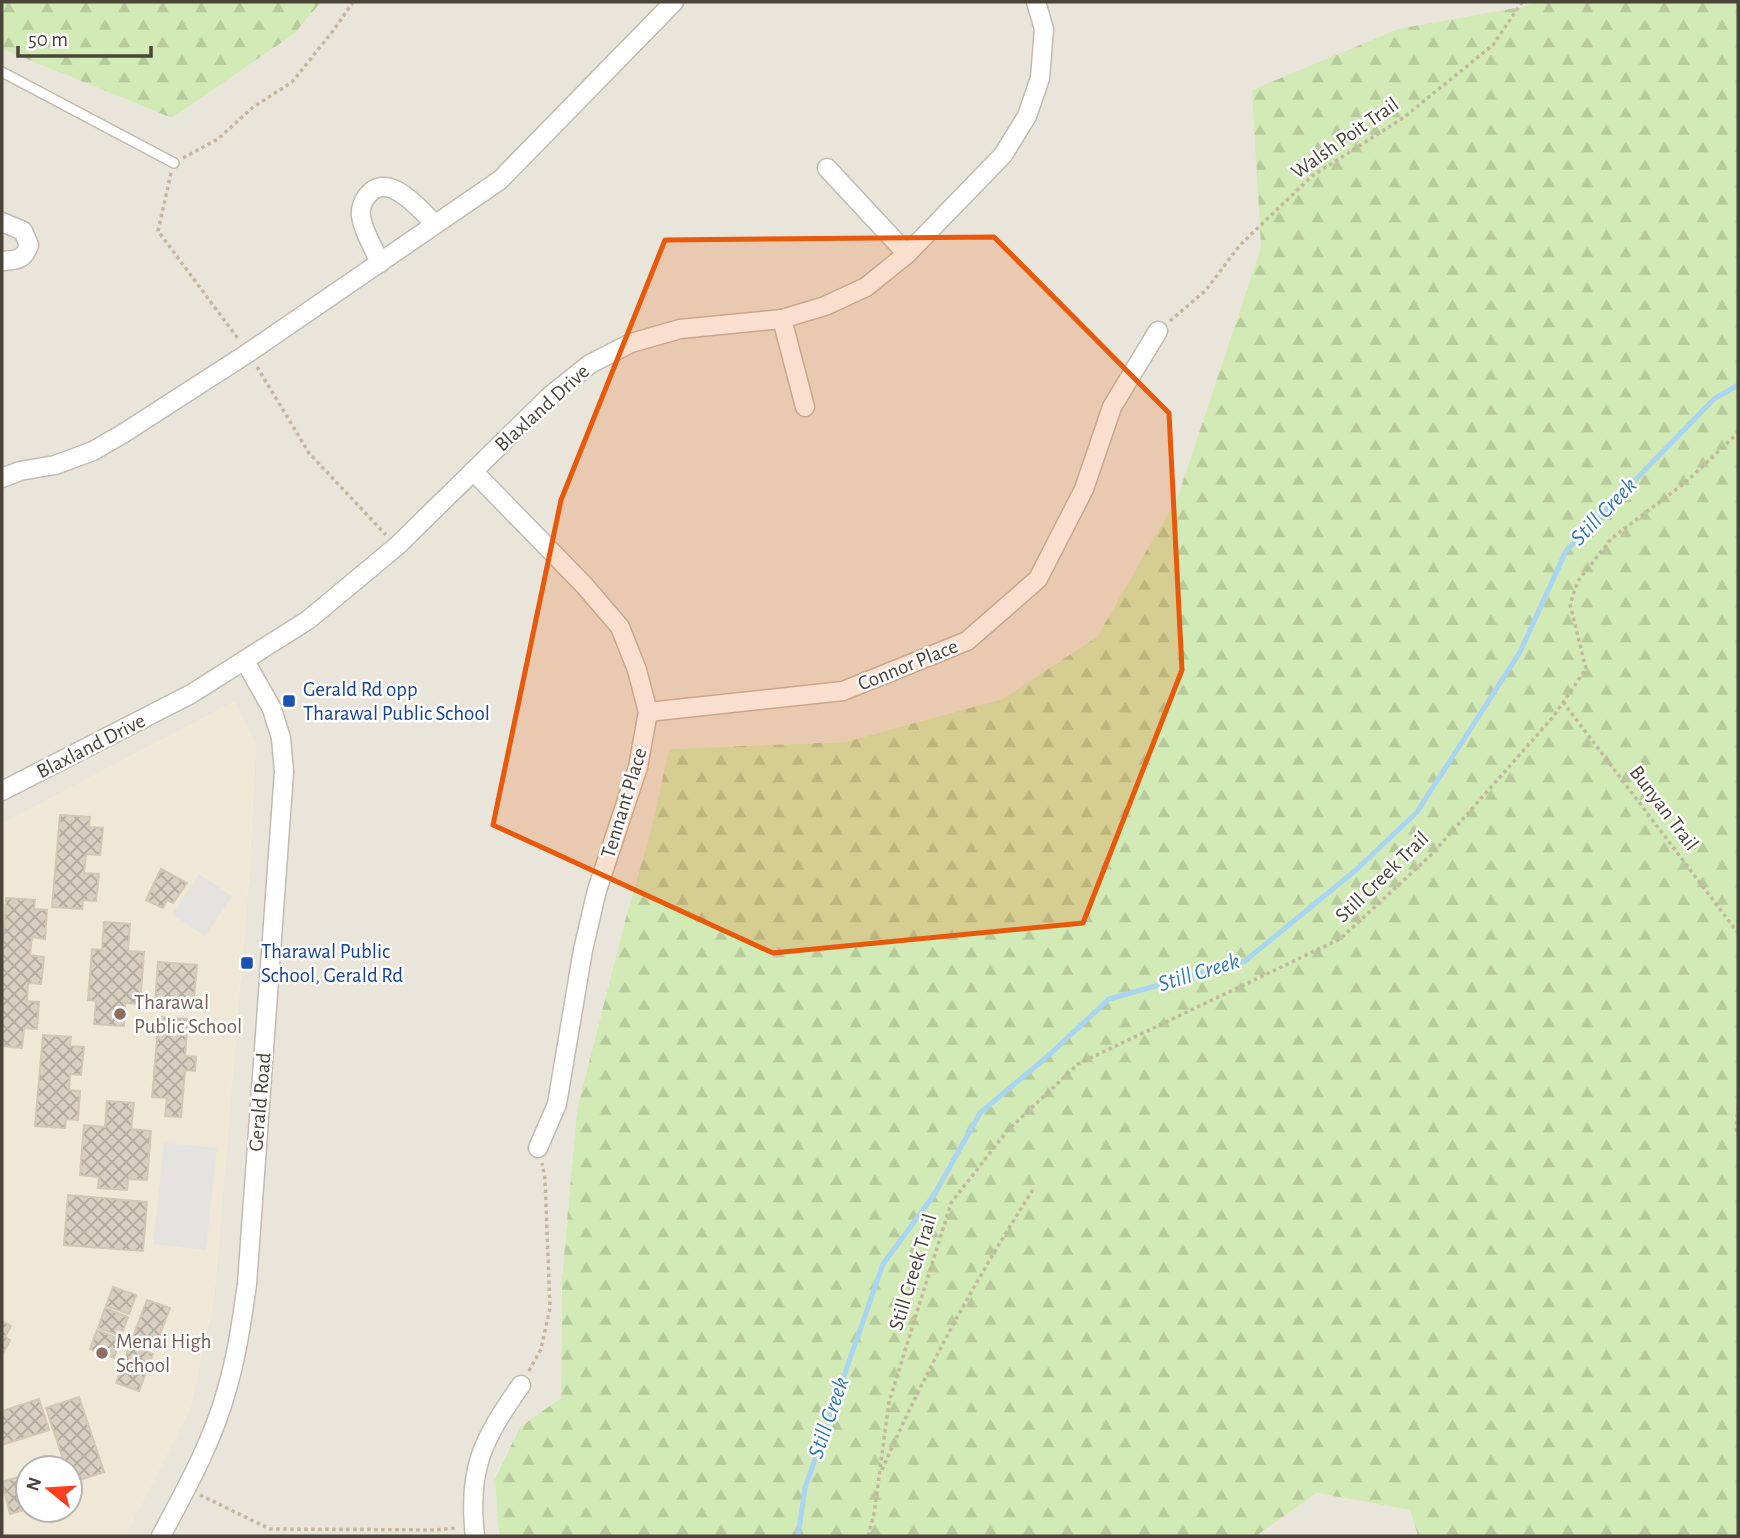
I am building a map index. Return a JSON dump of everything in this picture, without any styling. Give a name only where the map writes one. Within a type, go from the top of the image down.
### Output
[{"type":"street","points":[[2,478],[20,471],[55,465],[93,451],[248,352],[500,180],[674,2]]},
{"type":"street","name":"Blaxland Drive","points":[[2,791],[191,694],[308,620],[397,546],[551,395],[590,364],[631,343],[680,329],[782,319],[825,306],[866,287],[907,254],[1003,155],[1027,116],[1040,78],[1044,29],[1036,2]]},
{"type":"street","points":[[827,168],[907,254]]},
{"type":"street","points":[[380,262],[361,215],[365,199],[371,192],[378,188],[395,189],[435,224]]},
{"type":"street","points":[[2,222],[23,231],[29,245],[26,254],[19,260],[2,261]]},
{"type":"street","points":[[782,319],[805,407]]},
{"type":"street","name":"Connor Place","points":[[648,712],[843,691],[967,641],[1038,579],[1084,489],[1112,407],[1158,331]]},
{"type":"street","name":"Tennant Place","points":[[473,471],[584,585],[620,627],[637,670],[648,712],[638,767],[591,914],[557,1104],[538,1148]]},
{"type":"street","name":"Gerald Road","points":[[161,1536],[209,1442],[227,1390],[239,1338],[247,1283],[284,772],[281,738],[272,709],[245,661]]},
{"type":"street","points":[[474,1531],[471,1503],[473,1483],[485,1441],[521,1385]]},
{"type":"lane","points":[[2,72],[174,163]]},
{"type":"path","points":[[353,2],[292,82],[252,108],[218,139],[174,163],[158,231],[248,352],[309,453],[397,546]]},
{"type":"path","name":"Walsh Poit Trail","points":[[1158,331],[1206,290],[1240,245],[1312,176],[1403,118],[1493,45],[1522,2]]},
{"type":"path","name":"Still Creek Trail","points":[[868,1536],[874,1514],[889,1402],[951,1203],[1007,1131],[1078,1064],[1340,939],[1431,855],[1553,717],[1586,669],[1570,604],[1578,581],[1612,538],[1686,482],[1738,433]]},
{"type":"path","name":"Bunyan Trail","points":[[1563,702],[1738,933]]},
{"type":"path","points":[[1738,1107],[1738,1136]]},
{"type":"path","points":[[521,1385],[541,1349],[550,1308],[545,1179],[538,1148]]},
{"type":"path","points":[[879,1475],[952,1324],[1034,1188]]},
{"type":"path","points":[[186,1488],[270,1529],[474,1531]]},
{"type":"highlighted area","points":[[994,237],[1169,413],[1182,670],[1083,923],[773,953],[493,825],[561,500],[665,240]]},
{"type":"shaded area","points":[[321,2],[1535,2],[1253,90],[1261,247],[1178,496],[1097,637],[1002,699],[845,742],[669,749],[652,826],[577,1109],[562,1278],[561,1398],[520,1427],[495,1477],[499,1536],[125,1536],[190,1408],[214,1298],[249,875],[256,744],[234,702],[2,824],[2,49],[172,118],[294,34]]},
{"type":"shaded area","name":"Tharawal Public School","points":[[234,702],[256,744],[249,875],[214,1298],[190,1408],[125,1536],[2,1536],[2,824]]},
{"type":"shaded area","points":[[199,874],[232,896],[205,936],[172,914]]},
{"type":"shaded area","points":[[164,1143],[217,1148],[206,1250],[153,1244]]},
{"type":"shaded area","points":[[1317,1493],[1410,1510],[1418,1536],[1256,1536]]},
{"type":"green space","points":[[2,2],[321,2],[294,34],[172,118],[2,49]]},
{"type":"green space","points":[[1535,2],[1738,2],[1738,1536],[1418,1536],[1410,1510],[1317,1493],[1256,1536],[499,1536],[495,1478],[520,1427],[561,1398],[562,1278],[577,1109],[652,826],[669,749],[845,742],[1002,699],[1097,637],[1178,496],[1261,247],[1252,90],[1398,29],[1521,7]]},
{"type":"building","points":[[60,815],[90,817],[89,827],[103,828],[100,855],[86,854],[84,873],[99,874],[96,901],[83,900],[82,909],[52,907]]},
{"type":"building","points":[[161,869],[187,883],[173,903],[167,900],[163,908],[146,900]]},
{"type":"building","points":[[6,898],[35,900],[34,909],[47,910],[45,939],[32,937],[30,955],[44,957],[41,984],[28,983],[27,1001],[39,1002],[37,1029],[24,1028],[22,1048],[2,1046],[2,953]]},
{"type":"building","points":[[104,922],[130,924],[128,951],[144,952],[140,1004],[125,1003],[124,1026],[94,1024],[96,1001],[88,1000],[92,949],[102,950]]},
{"type":"building","points":[[158,962],[197,965],[193,1008],[155,1004]]},
{"type":"building","points":[[159,1017],[188,1019],[185,1056],[196,1057],[195,1071],[185,1070],[181,1117],[165,1116],[167,1098],[152,1097]]},
{"type":"building","points":[[43,1035],[71,1037],[70,1046],[84,1047],[81,1075],[70,1074],[69,1090],[80,1091],[78,1120],[66,1119],[65,1128],[35,1126]]},
{"type":"building","points":[[107,1101],[134,1103],[131,1129],[151,1131],[147,1180],[128,1179],[127,1190],[98,1188],[99,1177],[80,1175],[84,1125],[105,1127]]},
{"type":"building","points":[[68,1195],[147,1202],[143,1251],[64,1245]]},
{"type":"building","points":[[113,1287],[136,1295],[129,1314],[106,1306]]},
{"type":"building","points":[[147,1300],[170,1308],[156,1345],[133,1337]]},
{"type":"building","points":[[105,1308],[128,1317],[121,1336],[98,1328]]},
{"type":"building","points":[[2,1321],[11,1326],[5,1337],[10,1340],[2,1355]]},
{"type":"building","points":[[97,1330],[120,1339],[114,1358],[90,1349]]},
{"type":"building","points":[[130,1345],[153,1354],[139,1391],[116,1383]]},
{"type":"building","points":[[79,1397],[104,1472],[84,1478],[84,1454],[61,1454],[46,1408]]},
{"type":"building","points":[[39,1399],[49,1430],[2,1445],[2,1411]]},
{"type":"building","points":[[14,1478],[14,1513],[10,1514],[2,1482]]},
{"type":"waterway","name":"Still Creek","points":[[798,1536],[805,1488],[883,1264],[934,1195],[980,1113],[1049,1055],[1109,999],[1245,961],[1356,870],[1417,812],[1520,652],[1566,551],[1714,399],[1738,385]]},
{"type":"place","name":"Gerald Rd opp Tharawal Public School","points":[[289,701]]},
{"type":"place","name":"Tharawal Public School, Gerald Rd","points":[[247,963]]},
{"type":"place","name":"Tharawal Public School","points":[[120,1014]]},
{"type":"place","name":"Menai High School","points":[[102,1353]]}]
